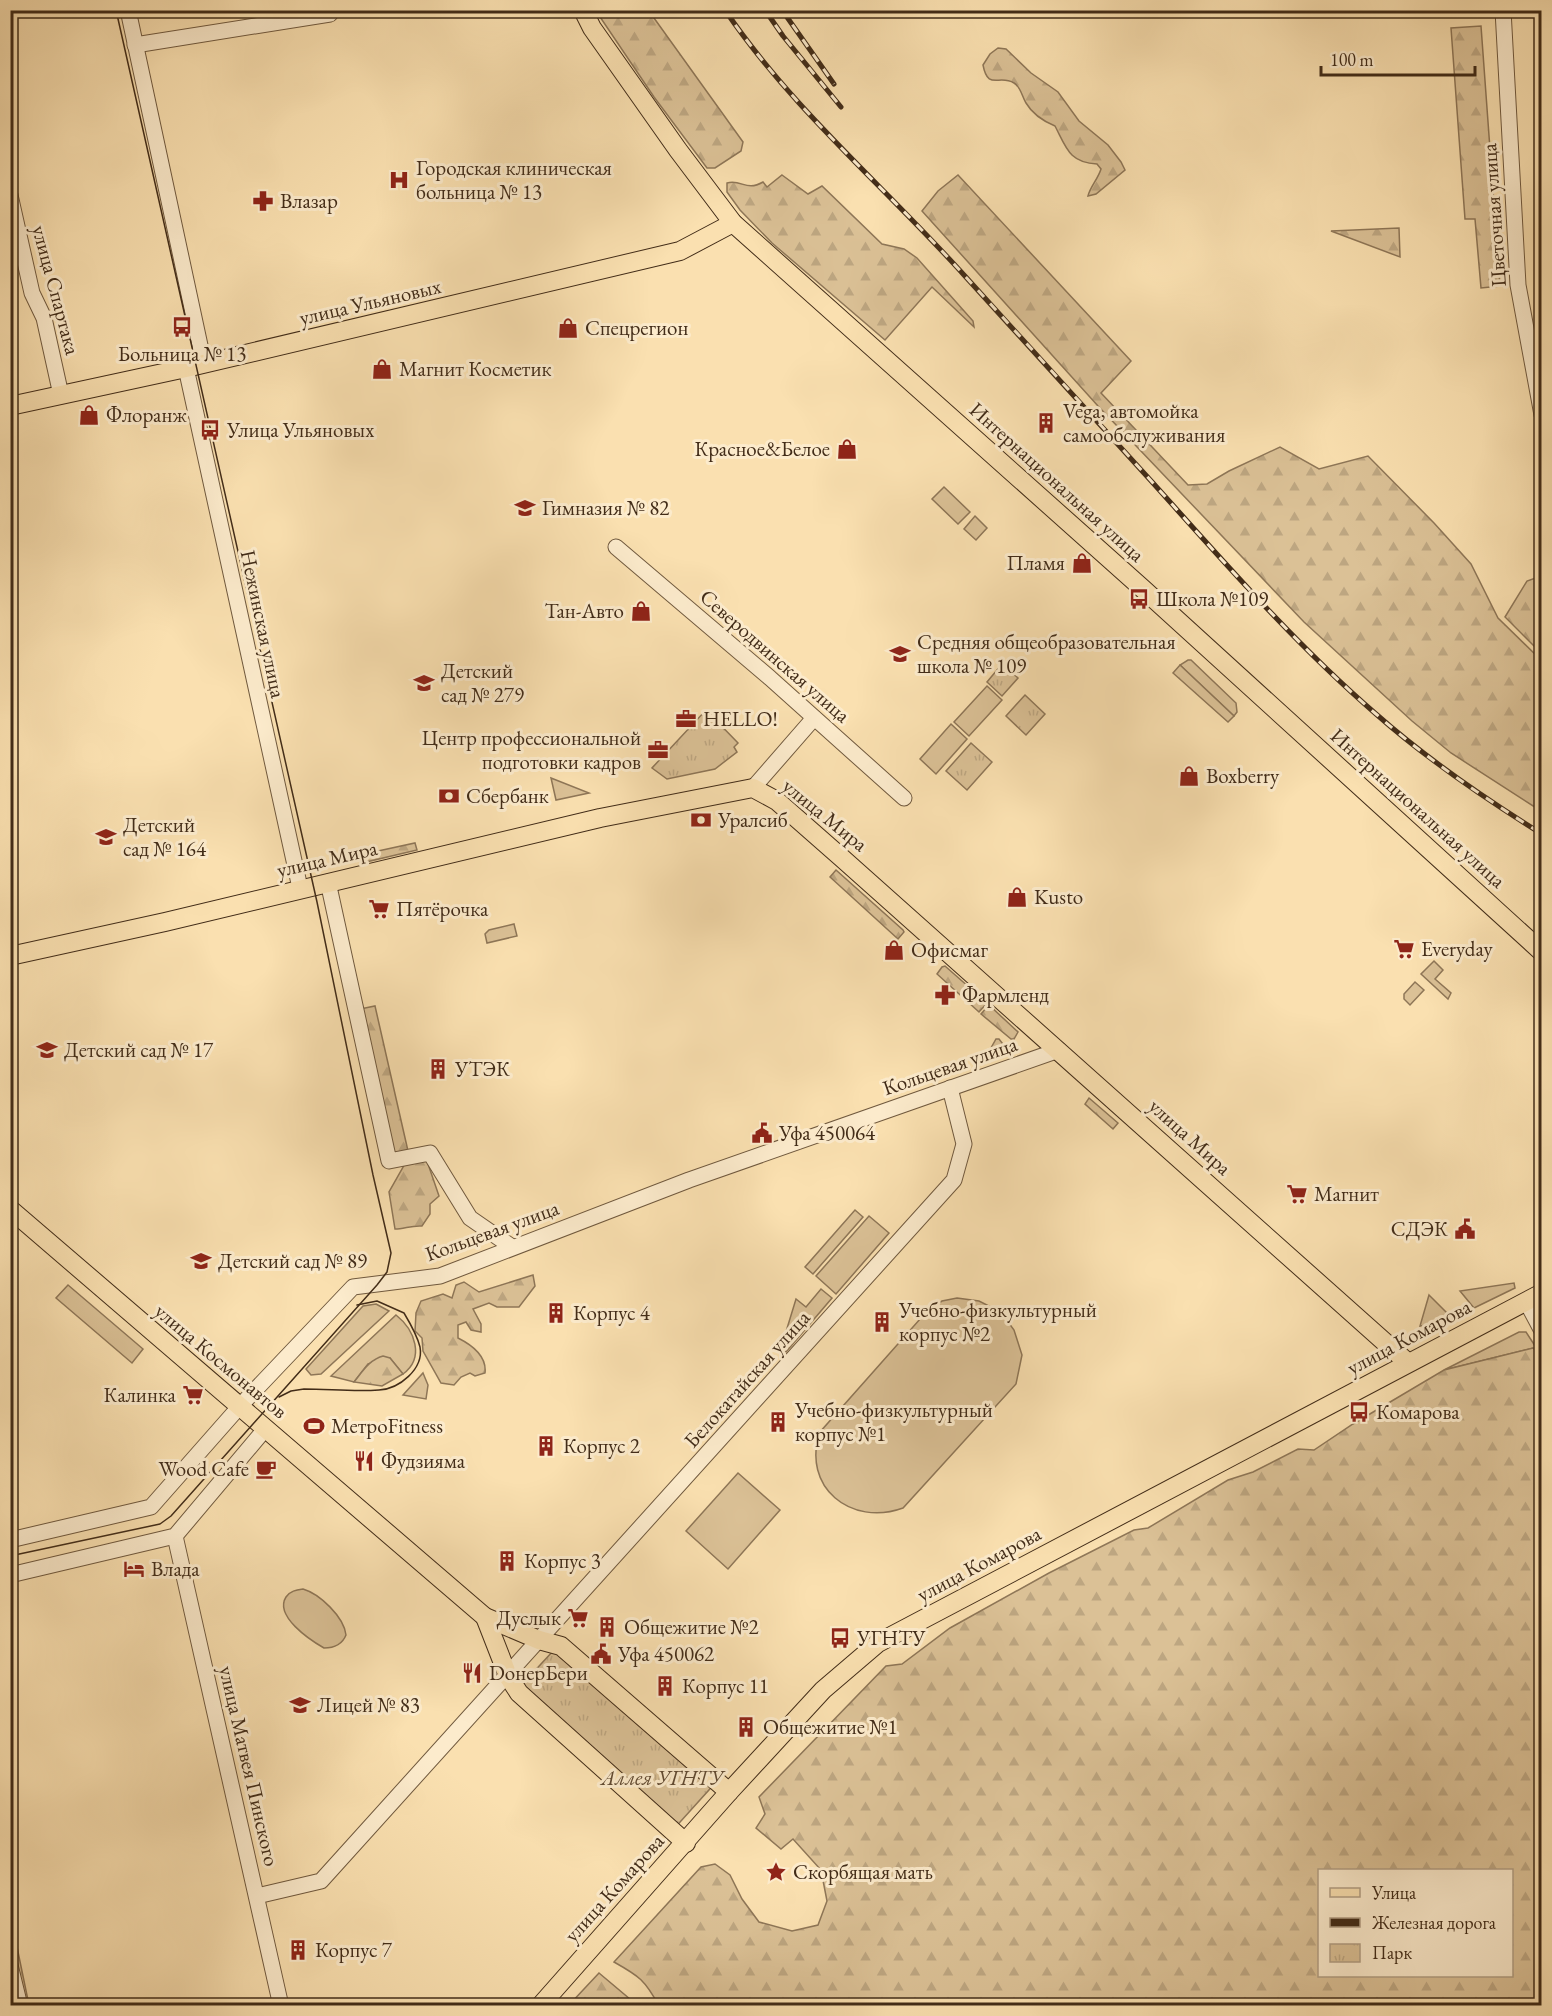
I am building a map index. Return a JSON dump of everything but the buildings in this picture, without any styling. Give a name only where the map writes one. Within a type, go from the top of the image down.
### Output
[{"type":"main road","name":"Интернациональная улица","points":[[583,10],[592,27],[678,150],[733,223],[1116,564],[1542,952]]},
{"type":"main road","name":"улица Ульяновых","points":[[10,405],[195,366],[680,251],[733,223]]},
{"type":"main road","name":"улица Мира","points":[[10,956],[165,922],[600,818],[753,788],[777,801],[809,828],[1407,1362]]},
{"type":"main road","name":"улица Космонавтов","points":[[10,1209],[485,1617],[539,1640],[561,1646],[729,1792]]},
{"type":"main road","name":"улица Комарова","points":[[540,2006],[729,1792],[824,1690],[878,1643],[1534,1297]]},
{"type":"main road","name":"улица Космонавтов","points":[[485,1617],[508,1676],[519,1693],[686,1843]]},
{"type":"street","name":"Нежинская улица","points":[[128,10],[195,366],[300,888]]},
{"type":"street","name":"Цветочная улица","points":[[1503,10],[1518,285],[1542,415]]},
{"type":"street","points":[[135,45],[330,14]]},
{"type":"street","name":"улица Спартака","points":[[10,195],[32,293],[44,318],[61,395]]},
{"type":"street","name":"Северодвинская улица","points":[[616,547],[904,798]]},
{"type":"street","points":[[753,788],[814,718]]},
{"type":"street","points":[[328,882],[389,1161],[430,1153],[470,1218],[512,1247]]},
{"type":"street","name":"Кольцевая улица","points":[[10,1540],[151,1507],[240,1406],[353,1287],[440,1276],[689,1180],[1059,1050]]},
{"type":"street","name":"Белокатайская улица","points":[[257,1896],[321,1881],[954,1180],[964,1144],[950,1088]]},
{"type":"street","points":[[1534,1297],[1542,1331]]},
{"type":"street","points":[[10,1575],[175,1536],[266,1428]]},
{"type":"street","name":"улица Матвея Пинского","points":[[175,1536],[281,2006]]},
{"type":"street","points":[[10,1965],[20,2006]]},
{"type":"green space","points":[[596,11],[649,11],[743,142],[741,151],[715,168],[707,168],[654,97]]},
{"type":"green space","points":[[1481,26],[1500,286],[1481,288],[1475,219],[1465,219],[1451,28]]},
{"type":"green space","points":[[998,48],[1006,49],[1031,73],[1058,92],[1079,121],[1108,145],[1125,170],[1096,194],[1088,196],[1101,169],[1097,164],[1080,161],[1074,157],[1055,126],[1042,120],[1032,111],[1014,83],[988,78],[983,65],[990,54]]},
{"type":"green space","points":[[782,175],[808,194],[822,186],[882,244],[904,249],[917,258],[973,321],[974,327],[932,287],[885,340],[772,243],[740,210],[727,192],[727,183],[752,186],[763,182],[767,187]]},
{"type":"green space","points":[[958,175],[1131,361],[1101,393],[1188,485],[1207,484],[1280,447],[1319,469],[1368,456],[1434,523],[1471,564],[1498,618],[1541,660],[1541,811],[1451,753],[1412,721],[1304,622],[1098,406],[922,211],[938,191]]},
{"type":"green space","points":[[1399,228],[1400,257],[1331,231]]},
{"type":"green space","points":[[944,487],[970,512],[958,524],[932,499]]},
{"type":"green space","points":[[975,516],[987,528],[976,540],[964,529]]},
{"type":"green space","points":[[1542,576],[1541,653],[1505,617],[1527,581]]},
{"type":"green space","points":[[1191,660],[1236,703],[1237,712],[1234,716],[1180,665]]},
{"type":"green space","points":[[1002,664],[1018,678],[1002,696],[987,682]]},
{"type":"green space","points":[[1180,665],[1234,716],[1228,722],[1173,673]]},
{"type":"green space","points":[[987,686],[1002,700],[969,736],[954,722]]},
{"type":"green space","points":[[1025,695],[1045,714],[1026,735],[1006,716]]},
{"type":"green space","points":[[706,710],[738,743],[734,747],[737,752],[715,769],[667,779],[652,768]]},
{"type":"green space","points":[[951,724],[967,739],[936,774],[920,759]]},
{"type":"green space","points":[[971,743],[992,762],[967,790],[946,771]]},
{"type":"green space","points":[[551,778],[589,793],[556,800]]},
{"type":"green space","points":[[415,843],[417,850],[366,862],[364,854]]},
{"type":"green space","points":[[836,870],[903,930],[904,932],[898,939],[830,877]]},
{"type":"green space","points":[[514,924],[517,936],[487,943],[485,934],[489,930]]},
{"type":"green space","points":[[1434,961],[1443,970],[1435,979],[1451,993],[1448,999],[1421,974]]},
{"type":"green space","points":[[945,966],[987,1003],[979,1012],[937,974]]},
{"type":"green space","points":[[1415,982],[1424,990],[1410,1005],[1404,999],[1404,994]]},
{"type":"green space","points":[[989,1005],[1018,1032],[1014,1039],[1011,1039],[981,1014]]},
{"type":"green space","points":[[375,1006],[408,1151],[392,1154],[360,1009]]},
{"type":"green space","points":[[996,1039],[999,1039],[1009,1052],[986,1063],[983,1062]]},
{"type":"green space","points":[[1089,1098],[1118,1123],[1113,1129],[1085,1104]]},
{"type":"green space","points":[[426,1158],[439,1196],[430,1204],[430,1214],[422,1226],[395,1229],[389,1192],[406,1162]]},
{"type":"green space","points":[[855,1210],[863,1217],[813,1274],[805,1267]]},
{"type":"green space","points":[[869,1216],[889,1233],[836,1294],[816,1276]]},
{"type":"green space","points":[[533,1275],[535,1286],[519,1307],[497,1307],[489,1303],[473,1309],[481,1324],[481,1332],[471,1330],[466,1322],[458,1325],[458,1338],[481,1356],[485,1373],[475,1376],[470,1373],[461,1377],[454,1385],[441,1383],[423,1351],[422,1338],[415,1331],[416,1313],[421,1301],[443,1294],[452,1298],[456,1285],[464,1282],[479,1292]]},
{"type":"green space","points":[[1514,1283],[1515,1288],[1474,1308],[1460,1291]]},
{"type":"green space","points":[[68,1285],[143,1349],[132,1363],[56,1298]]},
{"type":"green space","points":[[821,1289],[832,1298],[786,1352],[781,1348],[796,1299],[806,1307]]},
{"type":"green space","points":[[1429,1295],[1452,1318],[1448,1322],[1420,1326]]},
{"type":"green space","points":[[957,1298],[979,1301],[1001,1312],[1014,1330],[1022,1355],[1016,1384],[903,1508],[884,1512],[865,1512],[849,1507],[835,1498],[824,1485],[818,1470],[816,1452],[820,1432],[928,1310],[942,1301]]},
{"type":"green space","points":[[376,1304],[389,1311],[321,1374],[311,1375],[306,1369],[363,1306]]},
{"type":"green space","points":[[396,1315],[408,1328],[415,1344],[414,1360],[403,1374],[390,1358],[368,1364],[354,1382],[331,1376]]},
{"type":"green space","points":[[1519,1332],[1526,1332],[1541,1355],[1533,1348],[1444,1370]]},
{"type":"green space","points":[[1533,1348],[1542,1356],[1541,2005],[659,2006],[641,1979],[614,1962],[701,1867],[715,1864],[730,1875],[742,1899],[759,1922],[792,1931],[818,1925],[827,1901],[821,1870],[793,1839],[781,1849],[756,1828],[765,1814],[759,1797],[886,1666],[902,1664],[950,1628],[1049,1573],[1134,1530],[1148,1528],[1228,1480],[1253,1472],[1298,1449],[1314,1450],[1444,1370]]},
{"type":"green space","points":[[383,1356],[390,1358],[403,1374],[382,1386],[354,1382],[370,1363]]},
{"type":"green space","points":[[423,1373],[428,1385],[426,1399],[403,1395]]},
{"type":"green space","points":[[738,1473],[780,1510],[728,1569],[686,1531]]},
{"type":"green space","points":[[303,1589],[324,1601],[341,1621],[346,1635],[337,1645],[324,1648],[295,1627],[289,1619],[285,1612],[286,1597],[291,1592]]},
{"type":"green space","name":"Аллея УГНТУ","points":[[553,1651],[717,1781],[672,1831],[517,1690]]},
{"type":"green space","points":[[11,1918],[29,2005],[11,2005]]},
{"type":"green space","points":[[599,1973],[637,2005],[569,2005]]},
{"type":"tram line","points":[[10,1556],[160,1524],[171,1516],[377,1285],[387,1272],[391,1253],[317,902],[116,10]]},
{"type":"tram line","points":[[279,1397],[291,1391],[304,1389],[360,1391],[387,1389],[409,1376],[418,1363],[420,1347],[404,1313],[377,1301],[357,1305]]},
{"type":"railway","points":[[725,10],[751,46],[809,114],[934,242],[1289,631],[1346,687],[1415,747],[1477,792],[1542,834]]},
{"type":"railway","points":[[765,10],[783,36],[841,107]]},
{"type":"railway","points":[[782,10],[834,84]]},
{"type":"place","name":"Городская клиническая больница № 13","points":[[399,180]]},
{"type":"place","name":"Влазар","points":[[263,201]]},
{"type":"place","name":"Больница № 13","points":[[182,327]]},
{"type":"place","name":"Спецрегион","points":[[568,328]]},
{"type":"place","name":"Магнит Косметик","points":[[382,369]]},
{"type":"place","name":"Флоранж","points":[[89,415]]},
{"type":"place","name":"Vega, автомойка самообслуживания","points":[[1046,423]]},
{"type":"place","name":"Улица Ульяновых","points":[[210,430]]},
{"type":"place","name":"Красное&Белое","points":[[847,449]]},
{"type":"place","name":"Гимназия № 82","points":[[525,508]]},
{"type":"place","name":"Пламя","points":[[1082,563]]},
{"type":"place","name":"Школа №109","points":[[1139,599]]},
{"type":"place","name":"Тан-Авто","points":[[641,611]]},
{"type":"place","name":"Средняя общеобразовательная школа № 109","points":[[900,654]]},
{"type":"place","name":"Детский сад № 279","points":[[424,683]]},
{"type":"place","name":"HELLO!","points":[[686,719]]},
{"type":"place","name":"Центр профессиональной подготовки кадров","points":[[658,750]]},
{"type":"place","name":"Boxberry","points":[[1189,776]]},
{"type":"place","name":"Сбербанк","points":[[449,796]]},
{"type":"place","name":"Уралсиб","points":[[701,820]]},
{"type":"place","name":"Детский сад № 164","points":[[106,837]]},
{"type":"place","name":"Kusto","points":[[1017,897]]},
{"type":"place","name":"Пятёрочка","points":[[379,909]]},
{"type":"place","name":"Everyday","points":[[1404,949]]},
{"type":"place","name":"Офисмаг","points":[[894,950]]},
{"type":"place","name":"Фармленд","points":[[945,995]]},
{"type":"place","name":"Детский сад № 17","points":[[47,1050]]},
{"type":"place","name":"УТЭК","points":[[438,1069]]},
{"type":"place","name":"Уфа 450064","points":[[762,1133]]},
{"type":"place","name":"Магнит","points":[[1297,1194]]},
{"type":"place","name":"СДЭК","points":[[1465,1229]]},
{"type":"place","name":"Детский сад № 89","points":[[201,1261]]},
{"type":"place","name":"Корпус 4","points":[[556,1313]]},
{"type":"place","name":"Учебно-физкультурный корпус №2","points":[[882,1322]]},
{"type":"place","name":"Калинка","points":[[193,1395]]},
{"type":"place","name":"Комарова","points":[[1359,1412]]},
{"type":"place","name":"Учебно-физкультурный корпус №1","points":[[778,1422]]},
{"type":"place","name":"МетроFitness","points":[[314,1426]]},
{"type":"place","name":"Корпус 2","points":[[546,1446]]},
{"type":"place","name":"Фудзияма","points":[[364,1461]]},
{"type":"place","name":"Wood Cafe","points":[[266,1469]]},
{"type":"place","name":"Корпус 3","points":[[507,1561]]},
{"type":"place","name":"Влада","points":[[134,1569]]},
{"type":"place","name":"Дуслык","points":[[578,1618]]},
{"type":"place","name":"Общежитие №2","points":[[607,1627]]},
{"type":"place","name":"УГНТУ","points":[[840,1638]]},
{"type":"place","name":"Уфа 450062","points":[[601,1654]]},
{"type":"place","name":"DонерБери","points":[[472,1673]]},
{"type":"place","name":"Корпус 11","points":[[665,1686]]},
{"type":"place","name":"Лицей № 83","points":[[300,1705]]},
{"type":"place","name":"Общежитие №1","points":[[746,1727]]},
{"type":"place","name":"Скорбящая мать","points":[[776,1872]]},
{"type":"place","name":"Корпус 7","points":[[298,1950]]}]
